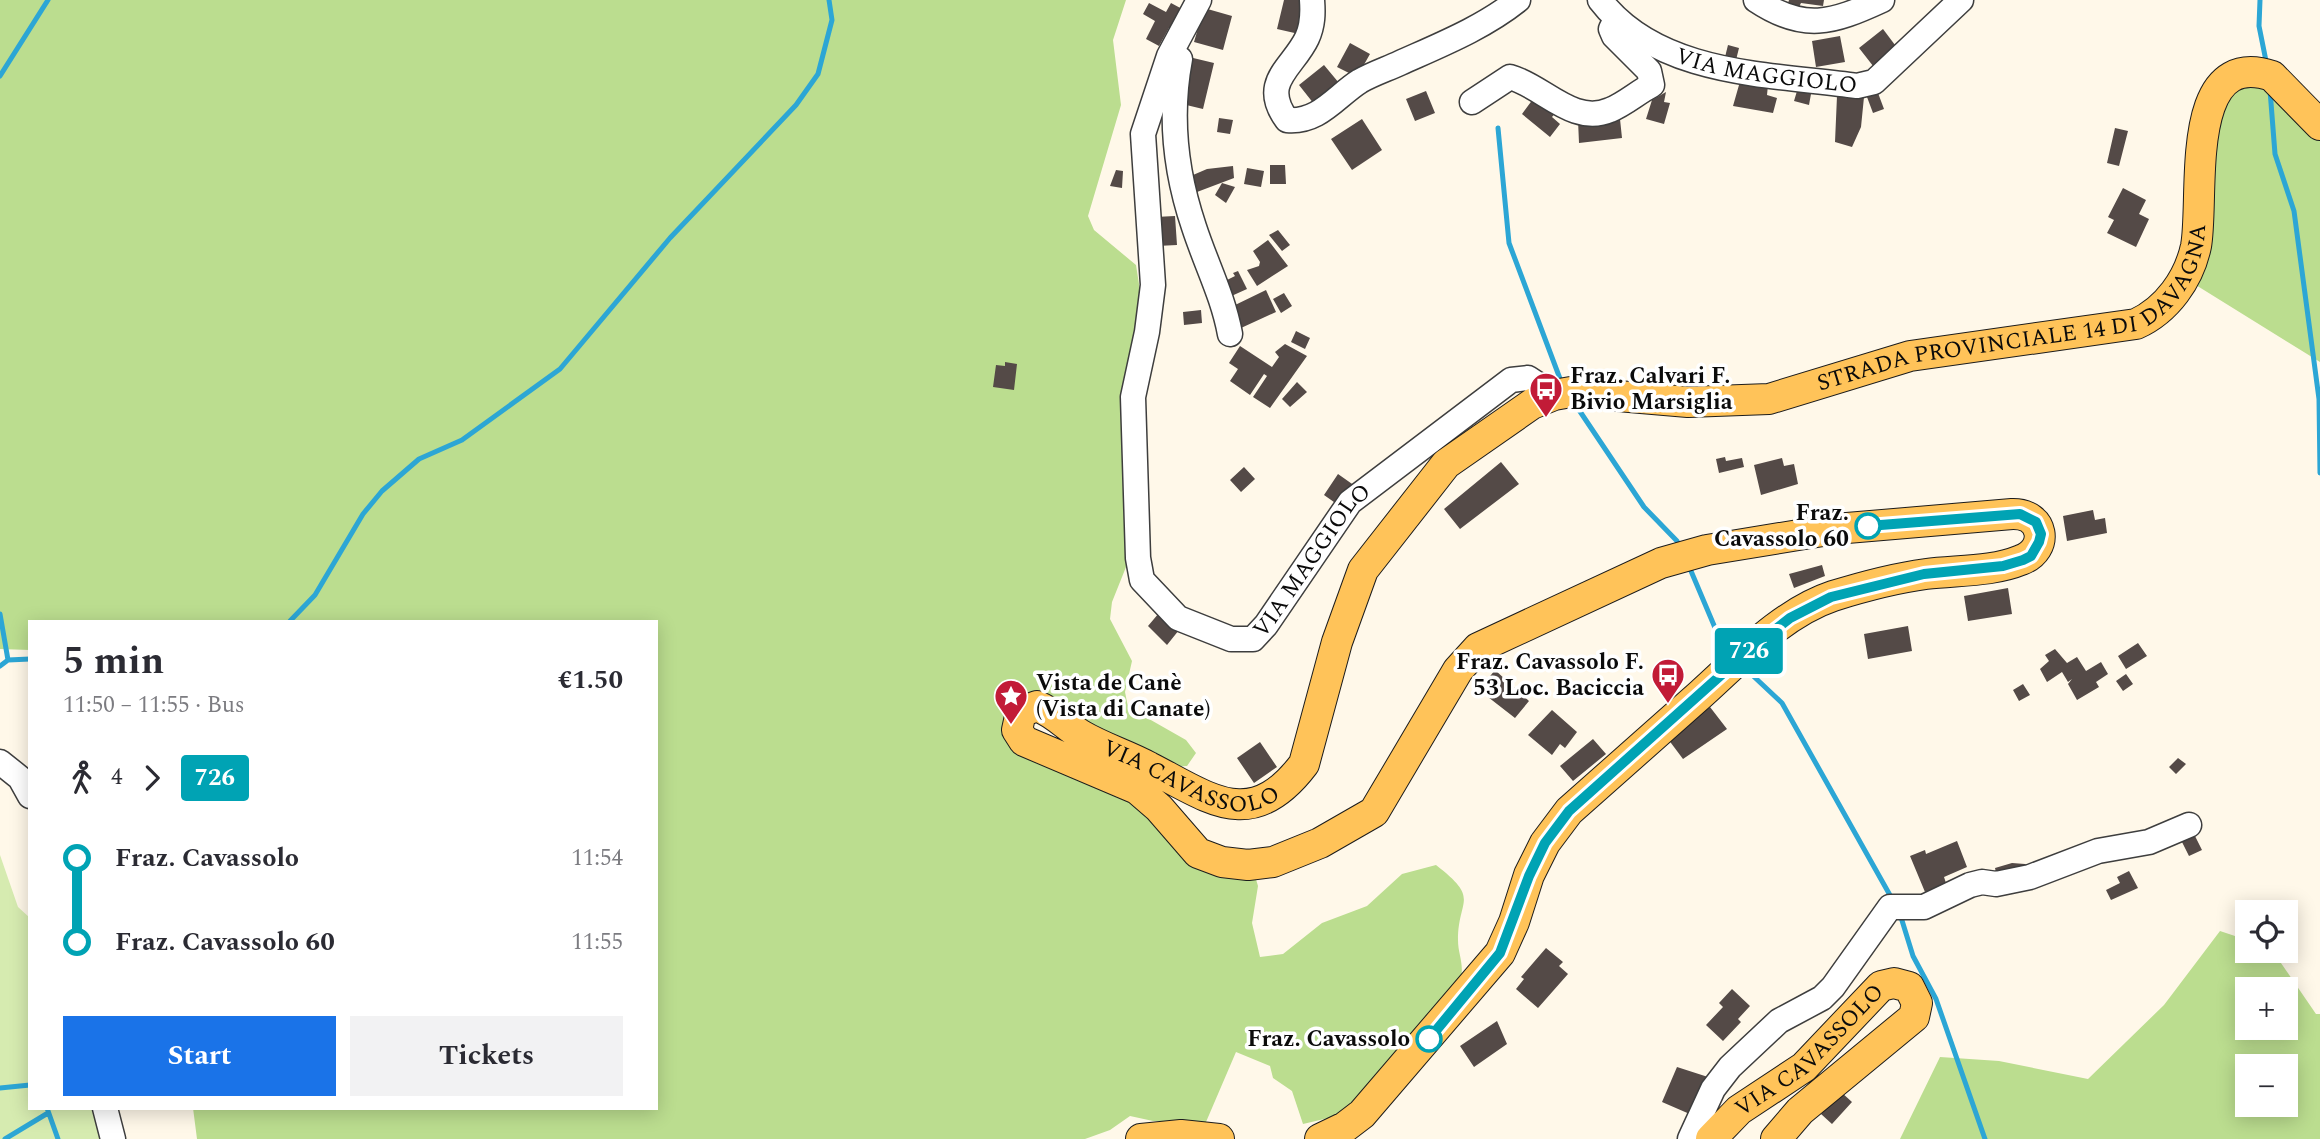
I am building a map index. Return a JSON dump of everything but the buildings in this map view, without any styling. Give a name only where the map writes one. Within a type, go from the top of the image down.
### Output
[{"type":"main road","name":"STRADA PROVINCIALE 14 DI DAVAGNA","points":[[1560,394],[1688,402],[1769,399],[1910,356],[2136,324],[2155,313],[2175,293],[2195,247],[2204,126],[2213,93],[2225,81],[2240,74],[2269,75],[2320,125]]},
{"type":"main road","name":"VIA CAVASSOLO","points":[[1320,1139],[1345,1127],[1362,1114],[1489,968],[1500,953],[1514,922],[1529,876],[1545,843],[1569,811],[1754,646],[1790,618],[1831,597],[1924,574],[2013,564],[2031,556],[2039,542],[2041,534],[2036,522],[2012,514],[1835,529],[1707,550],[1661,563],[1478,648],[1458,670],[1374,812],[1331,838],[1273,862],[1248,865],[1222,862],[1198,853],[1160,808],[1137,789],[1030,747],[1019,736],[1017,721],[1021,712],[1037,706],[1056,714],[1078,733],[1098,744],[1125,754],[1217,802],[1242,806],[1264,797],[1295,775],[1304,764],[1338,642],[1363,570],[1446,464],[1520,412],[1560,394]]},
{"type":"main road","name":"VIA CAVASSOLO","points":[[1711,1139],[1739,1110],[1804,1067],[1881,986],[1894,983],[1909,987],[1916,997],[1917,1009],[1908,1024],[1811,1101],[1776,1139]]},
{"type":"main road","points":[[1141,1139],[1181,1135],[1220,1139]]},
{"type":"street","name":"VIA MAGGIOLO","points":[[1199,0],[1169,56],[1143,134],[1153,285],[1147,332],[1133,397],[1132,431],[1138,558],[1142,580],[1153,594],[1178,618],[1231,639],[1253,639],[1266,625],[1359,494],[1511,380],[1528,378],[1560,394]]},
{"type":"street","points":[[1312,0],[1314,16],[1308,37],[1283,69],[1277,89],[1278,108],[1287,120],[1300,121],[1314,115],[1360,81],[1453,39],[1503,12],[1518,0]]},
{"type":"street","name":"VIA MAGGIOLO","points":[[1600,0],[1615,20],[1654,45],[1714,66],[1857,86],[1874,82],[1961,0]]},
{"type":"street","points":[[1758,1],[1778,14],[1806,22],[1842,19],[1882,0]]},
{"type":"street","points":[[1472,102],[1510,77],[1524,81],[1580,113],[1609,111],[1653,85],[1649,71],[1614,36],[1611,29],[1615,20]]},
{"type":"street","points":[[1185,30],[1173,97],[1175,152],[1194,227],[1224,304],[1230,334]]},
{"type":"street","points":[[0,762],[20,778],[28,792]]},
{"type":"street","points":[[1690,1139],[1722,1075],[1779,1021],[1822,998],[1833,987],[1890,907],[1924,907],[1970,885],[1982,882],[1996,884],[2030,877],[2098,851],[2149,842],[2189,825]]},
{"type":"street","points":[[105,1110],[113,1139]]},
{"type":"green space","points":[[0,0],[1126,0],[1113,40],[1121,105],[1088,216],[1094,230],[1136,265],[1141,297],[1130,557],[1112,602],[1110,619],[1132,661],[1125,692],[1128,707],[1186,740],[1196,753],[1187,766],[1171,767],[1083,719],[1040,690],[1019,700],[1005,720],[1255,876],[1258,886],[1252,923],[1260,957],[1283,954],[1322,923],[1367,906],[1402,874],[1436,865],[1463,893],[1458,940],[1461,978],[1379,1081],[1337,1116],[1303,1124],[1292,1091],[1273,1078],[1270,1066],[1236,1052],[1206,1122],[1153,1121],[1130,1116],[1110,1130],[1085,1139],[197,1139],[193,1110],[658,1110],[658,620],[28,620],[28,650],[0,649]]},
{"type":"green space","points":[[2246,81],[2270,88],[2320,138],[2320,362],[2191,282],[2215,128],[2227,92]]},
{"type":"green space","points":[[0,855],[18,907],[28,916],[28,1110],[96,1110],[103,1139],[0,1139]]},
{"type":"green space","points":[[2220,931],[2235,936],[2235,963],[2281,963],[2291,977],[2235,977],[2235,1040],[2298,1040],[2298,988],[2316,1014],[2320,1014],[2320,1139],[1900,1139],[1940,1057],[1999,1061],[2088,1079],[2164,1005]]},
{"type":"waterway","points":[[0,76],[48,0]]},
{"type":"waterway","points":[[291,620],[315,595],[363,514],[382,491],[419,459],[462,440],[560,369],[670,238],[796,105],[818,74],[832,20],[829,0]]},
{"type":"waterway","points":[[2260,0],[2259,26],[2267,66]]},
{"type":"waterway","points":[[2270,90],[2275,154],[2294,211],[2319,399],[2320,473]]},
{"type":"waterway","points":[[1498,128],[1509,243],[1562,384]]},
{"type":"waterway","points":[[1575,404],[1644,507],[1677,541]]},
{"type":"waterway","points":[[1691,571],[1724,649]]},
{"type":"waterway","points":[[0,614],[8,660]]},
{"type":"waterway","points":[[0,666],[8,660],[28,659]]},
{"type":"waterway","points":[[1749,672],[1782,703],[1891,897]]},
{"type":"waterway","points":[[1900,914],[1913,956],[1936,999],[1985,1139]]},
{"type":"waterway","points":[[0,1088],[28,1085]]},
{"type":"waterway","points":[[48,1110],[58,1139]]},
{"type":"waterway","points":[[5,1139],[48,1113]]},
{"type":"bus line","name":"726","points":[[1429,1039],[1500,953],[1514,922],[1529,876],[1545,843],[1569,811],[1754,646],[1790,618],[1831,597],[1924,574],[2003,566],[2023,560],[2031,556],[2036,549],[2041,534],[2032,518],[2020,514],[1868,526]]},
{"type":"place","name":"Fraz. Calvari F. Bivio Marsiglia","points":[[1546,419]]},
{"type":"place","name":"Fraz. Cavassolo 60","points":[[1868,526]]},
{"type":"place","name":"Fraz. Cavassolo F. 53 Loc. Baciccia","points":[[1668,705]]},
{"type":"place","name":"Vista de Canè (Vista di Canate)","points":[[1011,726]]},
{"type":"place","name":"Fraz. Cavassolo","points":[[1429,1039]]}]
